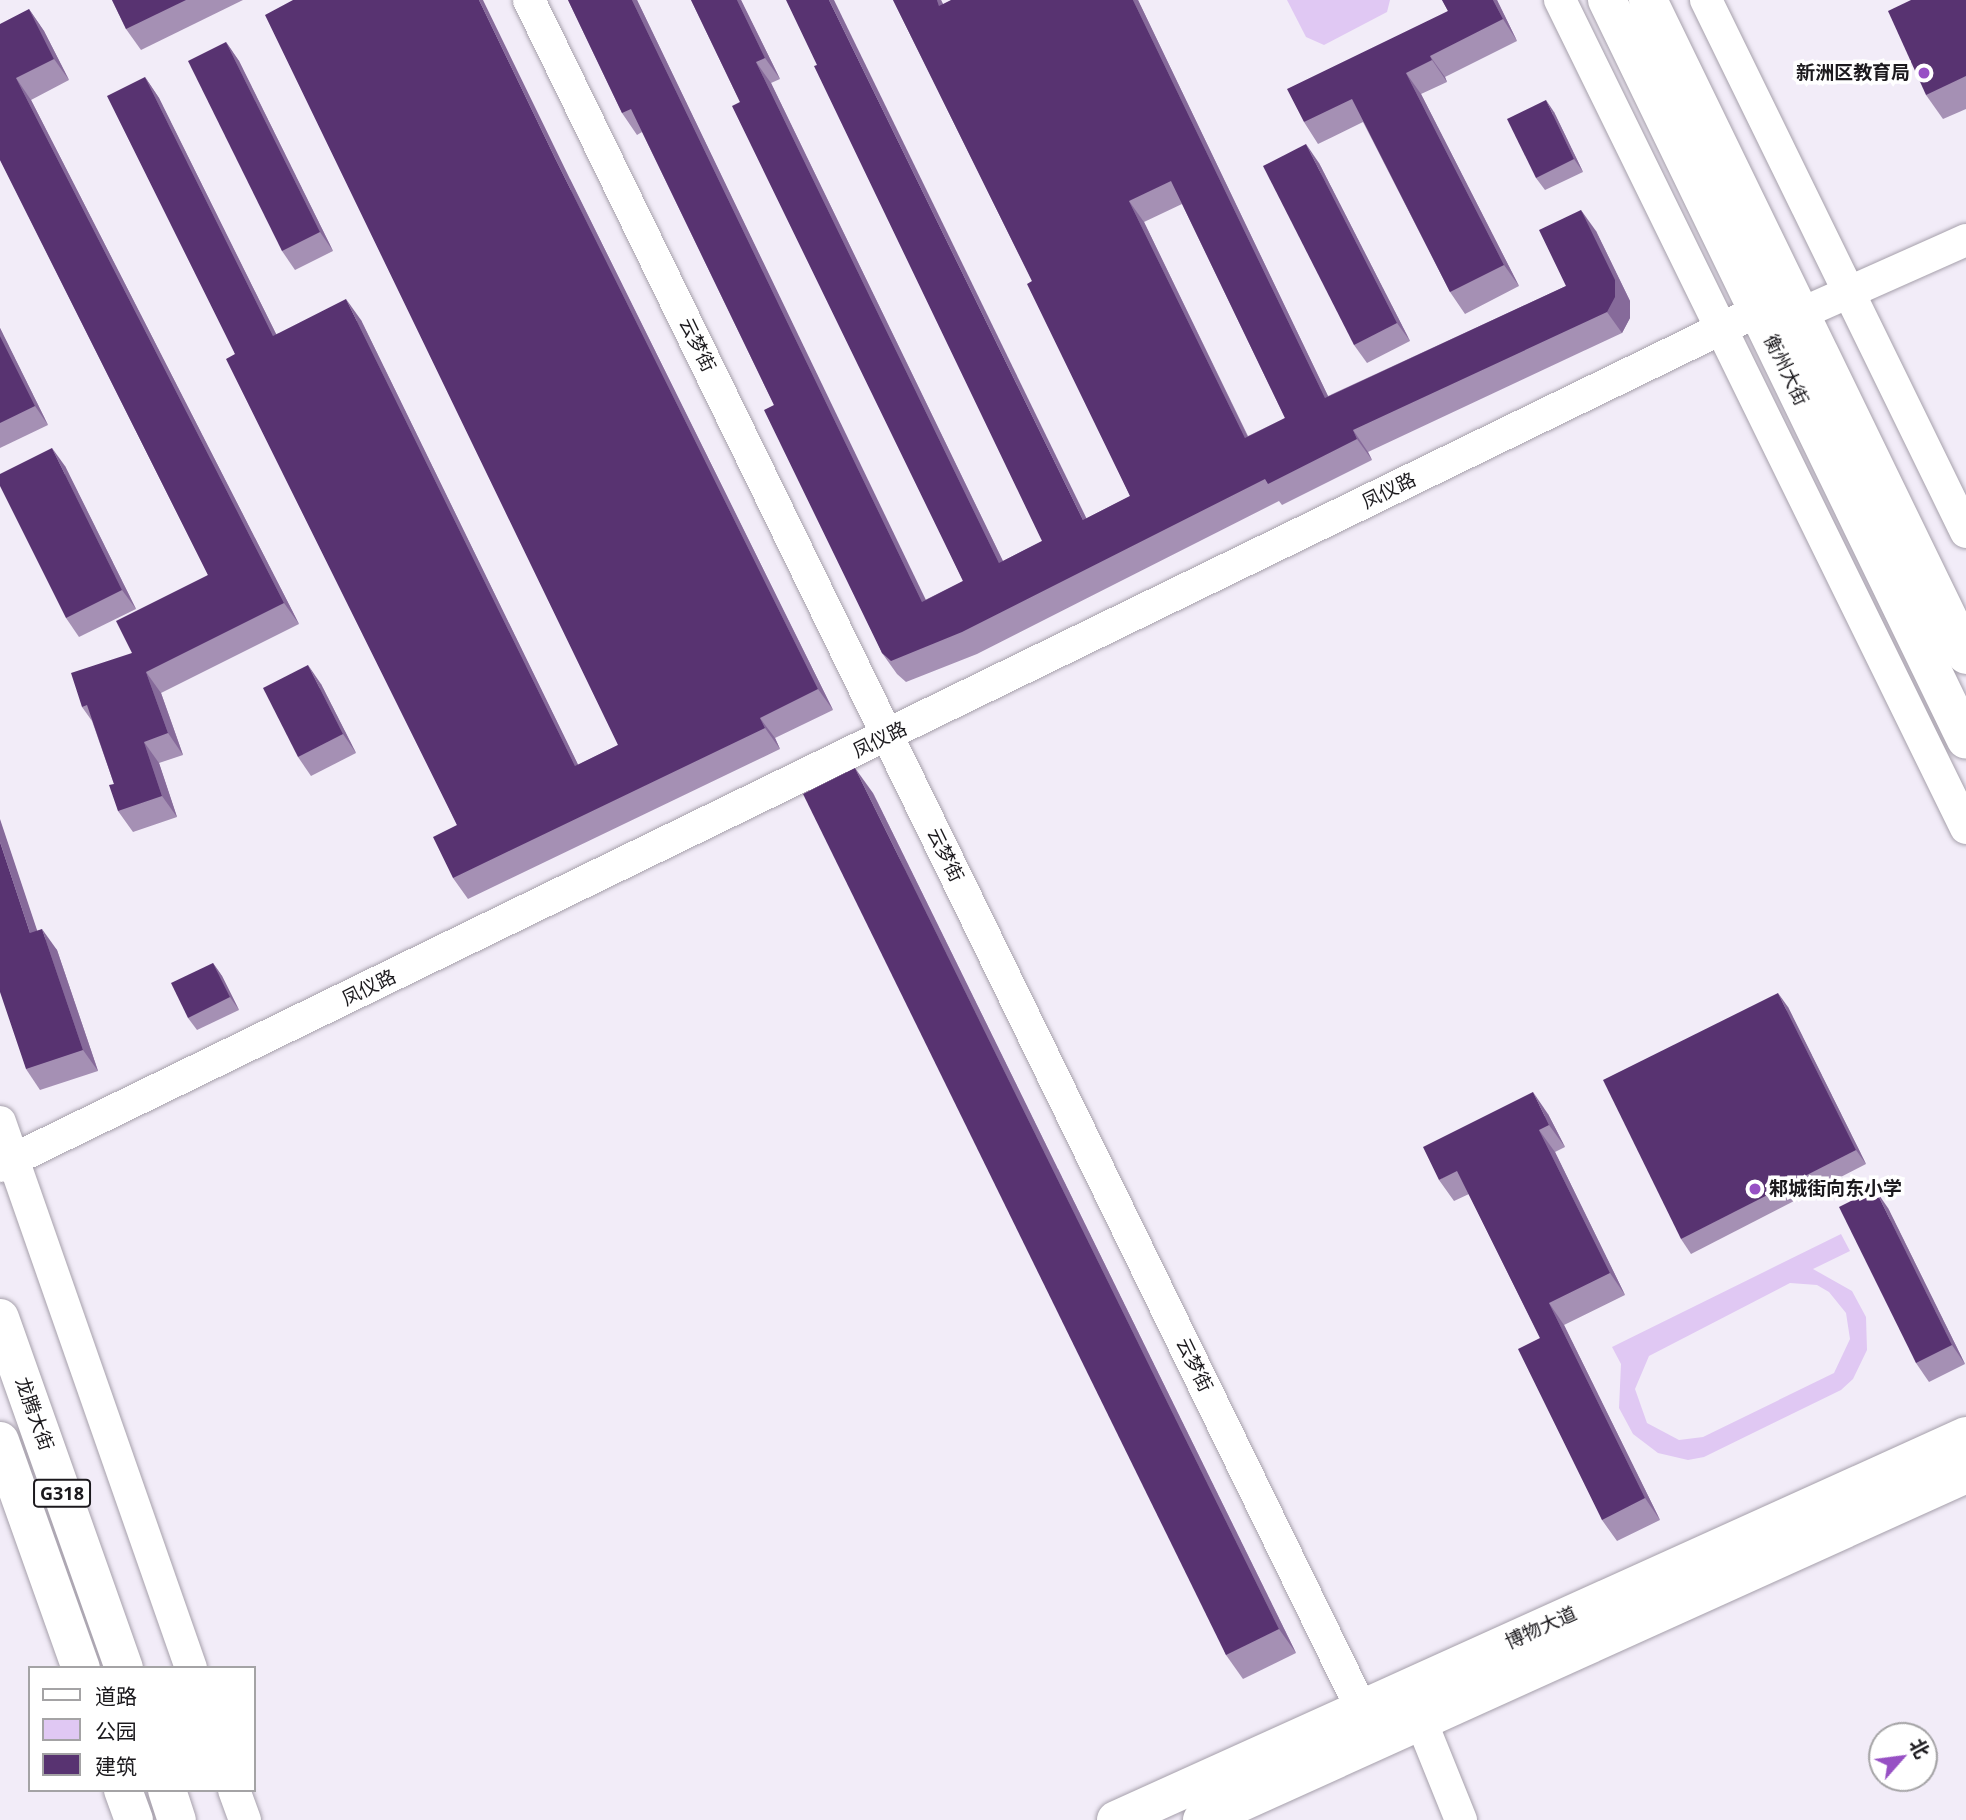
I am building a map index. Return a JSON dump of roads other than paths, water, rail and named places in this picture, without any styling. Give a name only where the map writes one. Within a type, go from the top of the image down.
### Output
[{"type":"main road","name":"衡州大街","points":[[1607,0],[1966,740]]},
{"type":"main road","name":"衡州大街","points":[[1648,0],[1966,655]]},
{"type":"main road","name":"龙腾大街","points":[[0,1318],[123,1666]]},
{"type":"main road","name":"博物大道","points":[[1116,1820],[1966,1436]]},
{"type":"main road","name":"G318","points":[[0,1441],[79,1666]]},
{"type":"main road","name":"博物大道","points":[[1202,1820],[1966,1474]]},
{"type":"main road","points":[[125,1792],[134,1820]]},
{"type":"main road","points":[[168,1792],[177,1820]]},
{"type":"street","name":"云梦街","points":[[529,0],[1362,1710]]},
{"type":"street","points":[[1560,0],[1966,828]]},
{"type":"street","points":[[1706,0],[1966,532]]},
{"type":"street","points":[[1800,313],[1966,240]]},
{"type":"street","name":"凤仪路","points":[[7,1163],[1758,311]]},
{"type":"street","points":[[0,1122],[7,1163],[190,1666]]},
{"type":"street","points":[[1421,1721],[1461,1820]]},
{"type":"street","points":[[235,1792],[245,1820]]},
{"type":"place","name":"新洲区教育局","points":[[1924,73]]},
{"type":"place","name":"邾城街向东小学","points":[[1755,1189]]}]
